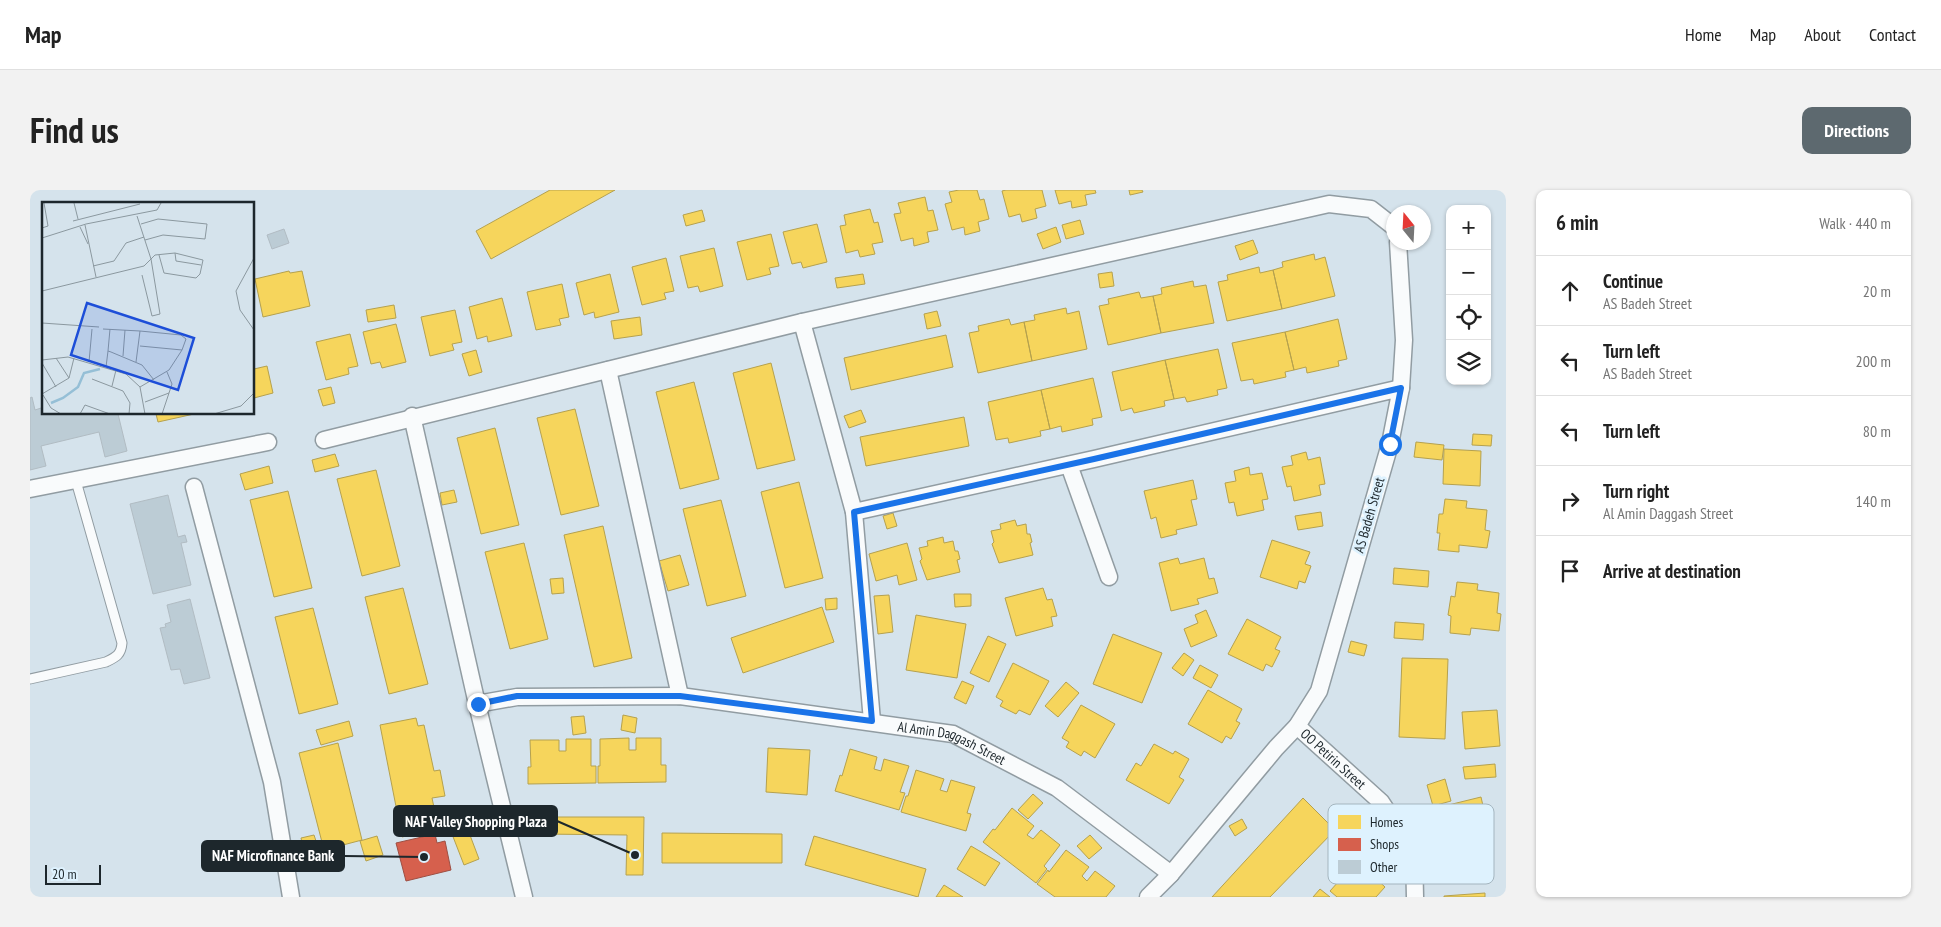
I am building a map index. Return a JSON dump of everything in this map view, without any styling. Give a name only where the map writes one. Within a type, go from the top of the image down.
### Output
[{"type":"street","points":[[324,440],[412,416],[802,322],[1328,204],[1371,208],[1386,220]]},
{"type":"street","name":"AS Badeh Street","points":[[1148,897],[1171,874],[1276,748],[1297,726],[1319,691],[1390,444],[1401,388],[1404,340],[1398,250]]},
{"type":"street","points":[[802,322],[854,512],[872,721]]},
{"type":"street","points":[[608,370],[680,696]]},
{"type":"street","points":[[854,512],[1069,465],[1401,388]]},
{"type":"street","points":[[412,416],[524,897]]},
{"type":"street","points":[[30,489],[268,442]]},
{"type":"street","points":[[1069,465],[1109,577]]},
{"type":"street","points":[[194,487],[272,782],[291,897]]},
{"type":"street","name":"Al Amin Daggash Street","points":[[478,704],[517,696],[680,696],[872,721],[953,734],[1057,788],[1171,874]]},
{"type":"street","name":"OO Petirin Street","points":[[1297,726],[1382,804]]},
{"type":"street","name":"OO Petirin Street","points":[[1415,884],[1415,897]]},
{"type":"lane","points":[[30,679],[106,662],[116,658],[122,651],[120,634],[76,481]]},
{"type":"building: Homes","points":[[550,190],[615,190],[491,259],[476,231]]},
{"type":"building: Homes","points":[[977,190],[980,200],[984,199],[989,219],[978,222],[980,231],[965,235],[964,227],[952,230],[945,204],[952,202],[949,192]]},
{"type":"building: Homes","points":[[1042,190],[1046,206],[1035,209],[1037,218],[1022,222],[1020,214],[1009,217],[1002,191]]},
{"type":"building: Homes","points":[[1055,190],[1095,190],[1096,193],[1085,195],[1087,205],[1072,208],[1071,201],[1059,204]]},
{"type":"building: Homes","points":[[1129,190],[1142,190],[1143,192],[1130,195]]},
{"type":"building: Homes","points":[[925,197],[928,211],[933,210],[938,230],[927,232],[929,242],[914,246],[913,238],[901,241],[894,214],[901,213],[898,203]]},
{"type":"building: Homes","points":[[870,209],[874,223],[878,222],[883,242],[872,244],[875,254],[860,257],[858,250],[846,253],[840,226],[846,225],[844,215]]},
{"type":"building: Homes","points":[[702,210],[705,221],[686,226],[683,215]]},
{"type":"building: Homes","points":[[1080,220],[1084,234],[1066,239],[1062,225]]},
{"type":"building: Homes","points":[[817,224],[827,262],[803,268],[801,262],[792,264],[783,232]]},
{"type":"building: Homes","points":[[1056,227],[1061,242],[1043,249],[1037,234]]},
{"type":"building: Homes","points":[[771,234],[779,266],[769,268],[771,274],[747,280],[737,242]]},
{"type":"building: Homes","points":[[1253,240],[1258,253],[1240,260],[1235,246]]},
{"type":"building: Homes","points":[[714,248],[723,286],[700,292],[698,286],[688,288],[680,256]]},
{"type":"building: Homes","points":[[1314,254],[1315,260],[1325,257],[1335,296],[1282,309],[1273,270],[1283,267],[1282,262]]},
{"type":"building: Homes","points":[[666,258],[674,291],[664,293],[666,299],[642,305],[632,267]]},
{"type":"building: Homes","points":[[1259,267],[1260,273],[1273,270],[1282,309],[1227,321],[1218,282],[1228,280],[1227,275]]},
{"type":"building: Homes","points":[[289,271],[290,273],[302,271],[310,306],[263,317],[255,279]]},
{"type":"building: Homes","points":[[1112,272],[1114,286],[1100,288],[1098,274]]},
{"type":"building: Homes","points":[[610,274],[619,312],[595,318],[594,312],[584,315],[576,283]]},
{"type":"building: Homes","points":[[863,274],[865,284],[837,288],[835,278]]},
{"type":"building: Homes","points":[[1193,281],[1194,287],[1206,285],[1214,323],[1161,333],[1153,296],[1162,294],[1161,288]]},
{"type":"building: Homes","points":[[562,284],[569,317],[559,319],[561,325],[536,330],[527,292]]},
{"type":"building: Homes","points":[[1139,292],[1141,298],[1153,296],[1161,333],[1108,345],[1099,306],[1109,304],[1108,299]]},
{"type":"building: Homes","points":[[502,298],[512,336],[488,342],[487,336],[477,339],[469,307]]},
{"type":"building: Homes","points":[[394,305],[396,318],[368,322],[366,310]]},
{"type":"building: Homes","points":[[1066,308],[1067,314],[1079,311],[1087,349],[1032,361],[1024,322],[1035,320],[1034,315]]},
{"type":"building: Homes","points":[[455,310],[462,342],[452,344],[454,350],[430,356],[421,317]]},
{"type":"building: Homes","points":[[937,311],[941,326],[927,329],[924,314]]},
{"type":"building: Homes","points":[[640,317],[642,335],[614,339],[611,321]]},
{"type":"building: Homes","points":[[1009,319],[1011,325],[1024,322],[1032,361],[978,373],[969,333],[979,331],[978,326]]},
{"type":"building: Homes","points":[[1338,319],[1347,359],[1338,361],[1339,366],[1307,373],[1306,367],[1294,370],[1285,332]]},
{"type":"building: Homes","points":[[396,324],[406,362],[382,368],[380,362],[371,364],[363,332]]},
{"type":"building: Homes","points":[[1285,332],[1294,370],[1285,372],[1286,377],[1254,384],[1253,379],[1241,381],[1232,343]]},
{"type":"building: Homes","points":[[350,334],[358,366],[348,368],[349,374],[326,380],[316,342]]},
{"type":"building: Homes","points":[[946,335],[953,367],[851,390],[844,358]]},
{"type":"building: Homes","points":[[1218,349],[1227,388],[1217,390],[1218,395],[1187,402],[1185,397],[1174,399],[1165,360]]},
{"type":"building: Homes","points":[[476,350],[482,372],[469,376],[462,354]]},
{"type":"building: Homes","points":[[1165,360],[1174,399],[1164,401],[1165,406],[1134,413],[1132,408],[1121,411],[1112,372]]},
{"type":"building: Homes","points":[[771,363],[795,460],[757,469],[733,373]]},
{"type":"building: Homes","points":[[267,366],[273,393],[255,398],[255,369]]},
{"type":"building: Homes","points":[[1093,378],[1102,417],[1092,419],[1093,425],[1062,432],[1061,426],[1050,429],[1041,390]]},
{"type":"building: Homes","points":[[694,382],[719,479],[680,489],[656,392]]},
{"type":"building: Homes","points":[[331,387],[335,403],[323,406],[318,390]]},
{"type":"building: Homes","points":[[1041,390],[1050,429],[1040,431],[1041,436],[1009,443],[1008,438],[996,440],[988,402]]},
{"type":"building: Homes","points":[[575,409],[599,506],[561,515],[537,418]]},
{"type":"building: Homes","points":[[861,410],[866,422],[849,428],[844,416]]},
{"type":"building: Homes","points":[[156,415],[190,415],[158,422]]},
{"type":"building: Homes","points":[[964,417],[969,446],[866,466],[860,437]]},
{"type":"building: Homes","points":[[495,428],[519,525],[481,534],[457,438]]},
{"type":"building: Homes","points":[[1473,434],[1492,435],[1491,446],[1472,445]]},
{"type":"building: Homes","points":[[1416,442],[1444,445],[1442,460],[1414,457]]},
{"type":"building: Homes","points":[[1444,449],[1481,451],[1480,486],[1443,484]]},
{"type":"building: Homes","points":[[1306,452],[1308,460],[1320,457],[1325,484],[1319,485],[1321,495],[1294,501],[1291,486],[1287,487],[1282,467],[1293,465],[1291,456]]},
{"type":"building: Homes","points":[[335,454],[339,466],[315,472],[312,460]]},
{"type":"building: Homes","points":[[269,466],[273,483],[245,490],[240,474]]},
{"type":"building: Homes","points":[[1249,467],[1250,475],[1262,473],[1268,499],[1262,500],[1264,510],[1237,516],[1234,502],[1229,503],[1225,483],[1236,481],[1234,471]]},
{"type":"building: Homes","points":[[376,470],[400,566],[362,576],[337,479]]},
{"type":"building: Homes","points":[[1193,480],[1197,499],[1191,500],[1197,525],[1176,530],[1177,534],[1161,538],[1156,517],[1151,519],[1144,491]]},
{"type":"building: Homes","points":[[799,482],[823,578],[785,588],[761,492]]},
{"type":"building: Homes","points":[[454,490],[457,502],[442,505],[440,493]]},
{"type":"building: Homes","points":[[288,491],[312,588],[274,597],[250,500]]},
{"type":"building: Homes","points":[[1445,499],[1467,501],[1466,508],[1487,510],[1485,530],[1490,531],[1487,548],[1459,545],[1459,552],[1438,550],[1440,533],[1437,533],[1439,514],[1443,514]]},
{"type":"building: Homes","points":[[721,500],[746,596],[707,606],[683,509]]},
{"type":"building: Homes","points":[[1321,512],[1323,526],[1298,530],[1295,516]]},
{"type":"building: Homes","points":[[893,513],[897,526],[887,529],[883,516]]},
{"type":"building: Homes","points":[[1015,520],[1017,526],[1026,524],[1027,534],[1030,534],[1032,542],[1030,543],[1033,555],[999,563],[992,544],[994,542],[991,531],[1001,529],[1000,524]]},
{"type":"building: Homes","points":[[603,526],[632,658],[594,667],[564,535]]},
{"type":"building: Homes","points":[[943,537],[944,543],[953,541],[955,551],[958,551],[960,559],[957,560],[960,572],[927,580],[920,561],[922,559],[919,548],[928,546],[927,541]]},
{"type":"building: Homes","points":[[1272,540],[1310,552],[1305,564],[1311,566],[1305,583],[1299,581],[1297,589],[1260,577]]},
{"type":"building: Homes","points":[[524,543],[548,639],[510,649],[485,552]]},
{"type":"building: Homes","points":[[907,543],[917,580],[899,585],[897,575],[876,581],[869,554]]},
{"type":"building: Homes","points":[[680,555],[689,585],[668,591],[659,561]]},
{"type":"building: Homes","points":[[1178,558],[1180,564],[1204,558],[1209,579],[1214,578],[1218,593],[1197,599],[1199,604],[1171,611],[1159,563]]},
{"type":"building: Homes","points":[[1394,568],[1429,571],[1428,587],[1393,584]]},
{"type":"building: Homes","points":[[563,578],[564,593],[552,594],[550,579]]},
{"type":"building: Homes","points":[[1457,582],[1478,584],[1477,590],[1499,593],[1497,613],[1501,614],[1499,631],[1471,628],[1470,635],[1450,633],[1451,616],[1448,615],[1451,596],[1455,597]]},
{"type":"building: Homes","points":[[403,588],[428,684],[389,694],[365,597]]},
{"type":"building: Homes","points":[[1043,588],[1047,600],[1052,599],[1057,616],[1051,617],[1053,626],[1016,636],[1005,598]]},
{"type":"building: Homes","points":[[954,594],[971,594],[971,606],[955,607]]},
{"type":"building: Homes","points":[[889,595],[893,632],[878,634],[874,596]]},
{"type":"building: Homes","points":[[837,598],[837,609],[826,610],[825,599]]},
{"type":"building: Homes","points":[[822,607],[834,642],[743,673],[731,638]]},
{"type":"building: Homes","points":[[313,608],[338,704],[299,714],[275,617]]},
{"type":"building: Homes","points":[[1206,610],[1217,636],[1191,647],[1184,629],[1198,623],[1195,615]]},
{"type":"building: Homes","points":[[916,615],[966,624],[957,678],[906,670]]},
{"type":"building: Homes","points":[[1247,619],[1281,637],[1275,649],[1280,651],[1272,667],[1266,664],[1263,671],[1228,654]]},
{"type":"building: Homes","points":[[1395,622],[1424,624],[1423,640],[1394,638]]},
{"type":"building: Homes","points":[[1113,634],[1162,653],[1142,703],[1093,684]]},
{"type":"building: Homes","points":[[988,636],[1006,644],[989,682],[970,673]]},
{"type":"building: Homes","points":[[1351,641],[1367,645],[1364,656],[1348,652]]},
{"type":"building: Homes","points":[[1184,653],[1194,660],[1183,676],[1172,668]]},
{"type":"building: Homes","points":[[1402,658],[1448,659],[1445,739],[1399,737]]},
{"type":"building: Homes","points":[[1013,663],[1049,681],[1030,715],[1019,710],[1016,714],[1000,706],[1003,701],[996,697]]},
{"type":"building: Homes","points":[[1200,665],[1218,675],[1211,688],[1193,678]]},
{"type":"building: Homes","points":[[962,681],[974,686],[966,704],[954,698]]},
{"type":"building: Homes","points":[[1066,682],[1079,693],[1058,717],[1045,706]]},
{"type":"building: Homes","points":[[1208,690],[1242,709],[1236,721],[1240,723],[1231,739],[1226,736],[1222,743],[1188,724]]},
{"type":"building: Homes","points":[[1081,705],[1115,724],[1095,758],[1084,751],[1081,756],[1066,747],[1069,742],[1062,738]]},
{"type":"building: Homes","points":[[1497,710],[1500,746],[1465,749],[1462,712]]},
{"type":"building: Homes","points":[[623,715],[637,718],[635,733],[621,730]]},
{"type":"building: Homes","points":[[584,716],[586,733],[573,735],[571,717]]},
{"type":"building: Homes","points":[[416,718],[418,726],[424,725],[434,771],[440,770],[445,796],[432,798],[435,812],[419,815],[423,832],[402,837],[380,725]]},
{"type":"building: Homes","points":[[349,721],[353,736],[321,745],[316,730]]},
{"type":"building: Homes","points":[[629,738],[629,750],[636,750],[636,738],[661,738],[661,765],[666,765],[666,782],[598,783],[600,739]]},
{"type":"building: Homes","points":[[566,739],[591,739],[591,766],[596,766],[596,783],[528,784],[528,767],[531,767],[530,740],[559,740],[559,751],[566,751]]},
{"type":"building: Homes","points":[[338,743],[362,840],[324,850],[299,753]]},
{"type":"building: Homes","points":[[1154,744],[1173,754],[1175,751],[1189,759],[1179,777],[1184,780],[1169,804],[1126,780],[1136,763],[1141,766]]},
{"type":"building: Homes","points":[[768,748],[810,750],[807,795],[766,792]]},
{"type":"building: Homes","points":[[850,749],[877,757],[874,769],[881,771],[884,759],[909,766],[900,792],[905,793],[899,810],[835,791],[840,775],[842,776]]},
{"type":"building: Homes","points":[[1495,764],[1496,777],[1465,779],[1463,767]]},
{"type":"building: Homes","points":[[916,770],[944,779],[940,790],[947,792],[951,780],[975,787],[967,813],[971,814],[966,831],[901,812]]},
{"type":"building: Homes","points":[[1445,779],[1451,801],[1432,804],[1427,785]]},
{"type":"building: Homes","points":[[1033,794],[1043,803],[1028,819],[1018,810]]},
{"type":"building: Homes","points":[[1481,797],[1483,804],[1452,804]]},
{"type":"building: Homes","points":[[1303,798],[1328,823],[1328,837],[1270,897],[1212,897]]},
{"type":"building: Homes","points":[[1012,808],[1034,826],[1027,835],[1033,839],[1041,830],[1060,845],[1044,866],[1047,869],[1036,883],[983,842]]},
{"type":"building: Homes","points":[[462,814],[479,859],[464,865],[450,829],[446,830],[443,821]]},
{"type":"building: Homes","points":[[541,817],[644,817],[643,875],[626,875],[627,835],[541,834]]},
{"type":"building: Homes","points":[[1242,819],[1247,828],[1235,836],[1229,826]]},
{"type":"building: Homes","points":[[662,833],[782,834],[782,863],[662,863]]},
{"type":"building: Homes","points":[[314,835],[317,844],[303,847],[301,838]]},
{"type":"building: Homes","points":[[1090,835],[1102,848],[1089,859],[1077,846]]},
{"type":"building: Homes","points":[[377,836],[383,855],[366,861],[360,841]]},
{"type":"building: Homes","points":[[814,836],[926,869],[918,897],[805,865]]},
{"type":"building: Homes","points":[[971,846],[1000,863],[985,886],[957,869]]},
{"type":"building: Homes","points":[[1066,850],[1089,867],[1082,876],[1087,881],[1095,871],[1115,886],[1106,897],[1055,897],[1037,884]]},
{"type":"building: Homes","points":[[1336,884],[1382,884],[1385,887],[1376,897],[1337,897],[1330,891]]},
{"type":"building: Homes","points":[[944,885],[963,897],[936,897]]},
{"type":"building: Homes","points":[[1320,889],[1330,897],[1313,897]]},
{"type":"building: Homes","points":[[1485,893],[1485,897],[1444,897],[1444,896]]},
{"type":"building: Shops","points":[[435,834],[437,843],[445,841],[451,870],[406,881],[396,843]]},
{"type":"building: Other","points":[[284,229],[289,243],[272,249],[267,235]]},
{"type":"building: Other","points":[[32,397],[35,410],[42,408],[42,415],[118,415],[127,451],[105,457],[99,432],[41,446],[46,466],[30,470],[30,398]]},
{"type":"building: Other","points":[[168,495],[178,537],[185,535],[187,542],[181,543],[191,585],[153,594],[130,504]]},
{"type":"building: Other","points":[[190,599],[210,678],[184,684],[180,669],[171,670],[160,628],[166,627],[165,624],[171,622],[167,605]]},
{"type":"place","name":"NAF Valley Shopping Plaza","points":[[635,855]]},
{"type":"place","name":"NAF Microfinance Bank","points":[[424,857]]},
{"type":"route","points":[[478,704],[517,696],[680,696],[872,721],[854,512],[1401,388],[1390,444]]}]
